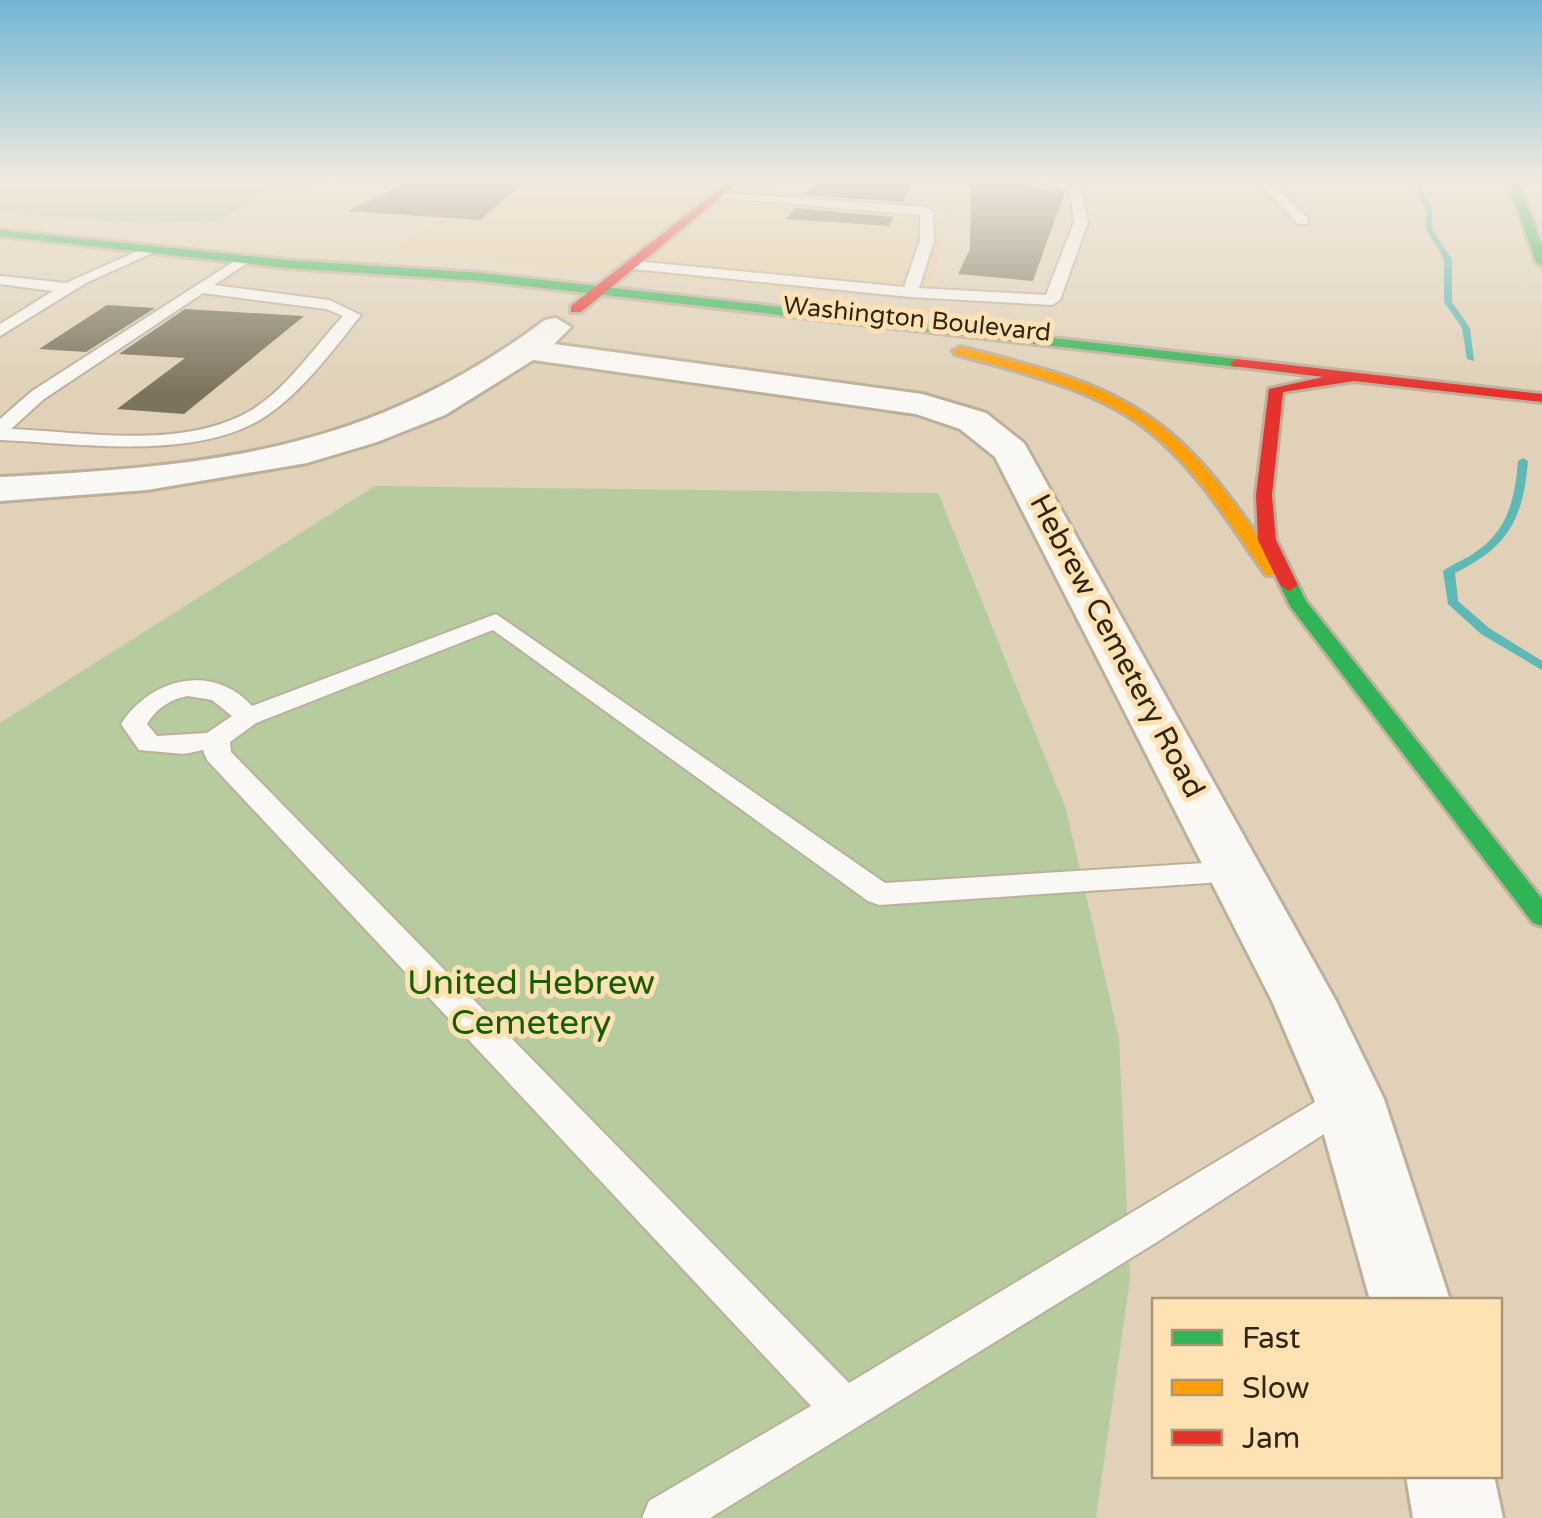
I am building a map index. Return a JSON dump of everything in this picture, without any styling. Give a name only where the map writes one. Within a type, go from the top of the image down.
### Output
[{"type":"main road","name":"Washington Boulevard","points":[[162,250],[287,264],[388,284],[1356,376],[1542,419]]},
{"type":"main road","points":[[588,300],[652,250]]},
{"type":"main road","name":"Washington Boulevard","points":[[588,300],[1276,390],[1461,399],[1542,398]]},
{"type":"main road","points":[[960,351],[1064,381],[1140,417],[1173,444],[1542,917]]},
{"type":"main road","points":[[1298,602],[1267,540],[1264,495],[1276,390],[1356,376]]},
{"type":"street","points":[[1,489],[156,479],[272,460],[393,425],[475,389],[530,350],[588,300]]},
{"type":"street","name":"Hebrew Cemetery Road","points":[[530,350],[922,404],[950,412],[993,434],[1024,474],[1237,871],[1349,1099],[1409,1298]]},
{"type":"street","points":[[1450,1478],[1458,1518]]},
{"type":"lane","points":[[0,331],[68,288],[152,250]]},
{"type":"lane","points":[[910,292],[924,250]]},
{"type":"lane","points":[[634,264],[910,292],[1052,300],[1071,250]]},
{"type":"lane","points":[[0,432],[38,395],[244,259]]},
{"type":"lane","points":[[0,280],[68,288]]},
{"type":"lane","points":[[0,432],[108,438],[218,430],[257,414],[353,315],[329,305],[200,288]]},
{"type":"lane","points":[[248,718],[237,701],[207,688],[186,690],[151,702],[134,724],[149,744],[184,746],[216,739],[248,718],[496,621],[879,894],[1237,871]]},
{"type":"lane","points":[[216,739],[218,754],[846,1411]]},
{"type":"lane","points":[[666,1518],[1349,1099]]},
{"type":"shaded area","points":[[397,250],[939,250],[930,302],[393,253]]},
{"type":"green space","name":"United Hebrew Cemetery","points":[[375,486],[938,493],[1066,809],[1119,1038],[1130,1279],[1096,1518],[0,1518],[0,723]]},
{"type":"building","points":[[970,250],[1044,250],[1033,281],[958,274]]},
{"type":"building","points":[[107,305],[155,308],[86,352],[39,349]]},
{"type":"building","points":[[185,309],[304,316],[184,414],[117,409],[185,358],[119,354]]},
{"type":"waterway","points":[[1442,250],[1448,259],[1448,302],[1466,328],[1471,359]]},
{"type":"waterway","points":[[1523,461],[1518,500],[1506,529],[1484,552],[1449,571],[1452,602],[1485,631],[1542,666]]},
{"type":"traffic: fast","points":[[156,250],[287,264],[482,277],[1237,363]]},
{"type":"traffic: fast","points":[[1538,250],[1542,262]]},
{"type":"traffic: fast","points":[[1289,585],[1297,602],[1542,917]]},
{"type":"traffic: slow","points":[[960,351],[1081,387],[1148,423],[1200,473],[1273,571]]},
{"type":"traffic: jam","points":[[576,309],[650,250]]},
{"type":"traffic: jam","points":[[1237,363],[1542,398]]},
{"type":"traffic: jam","points":[[1289,585],[1267,540],[1264,495],[1276,389],[1356,376]]}]
